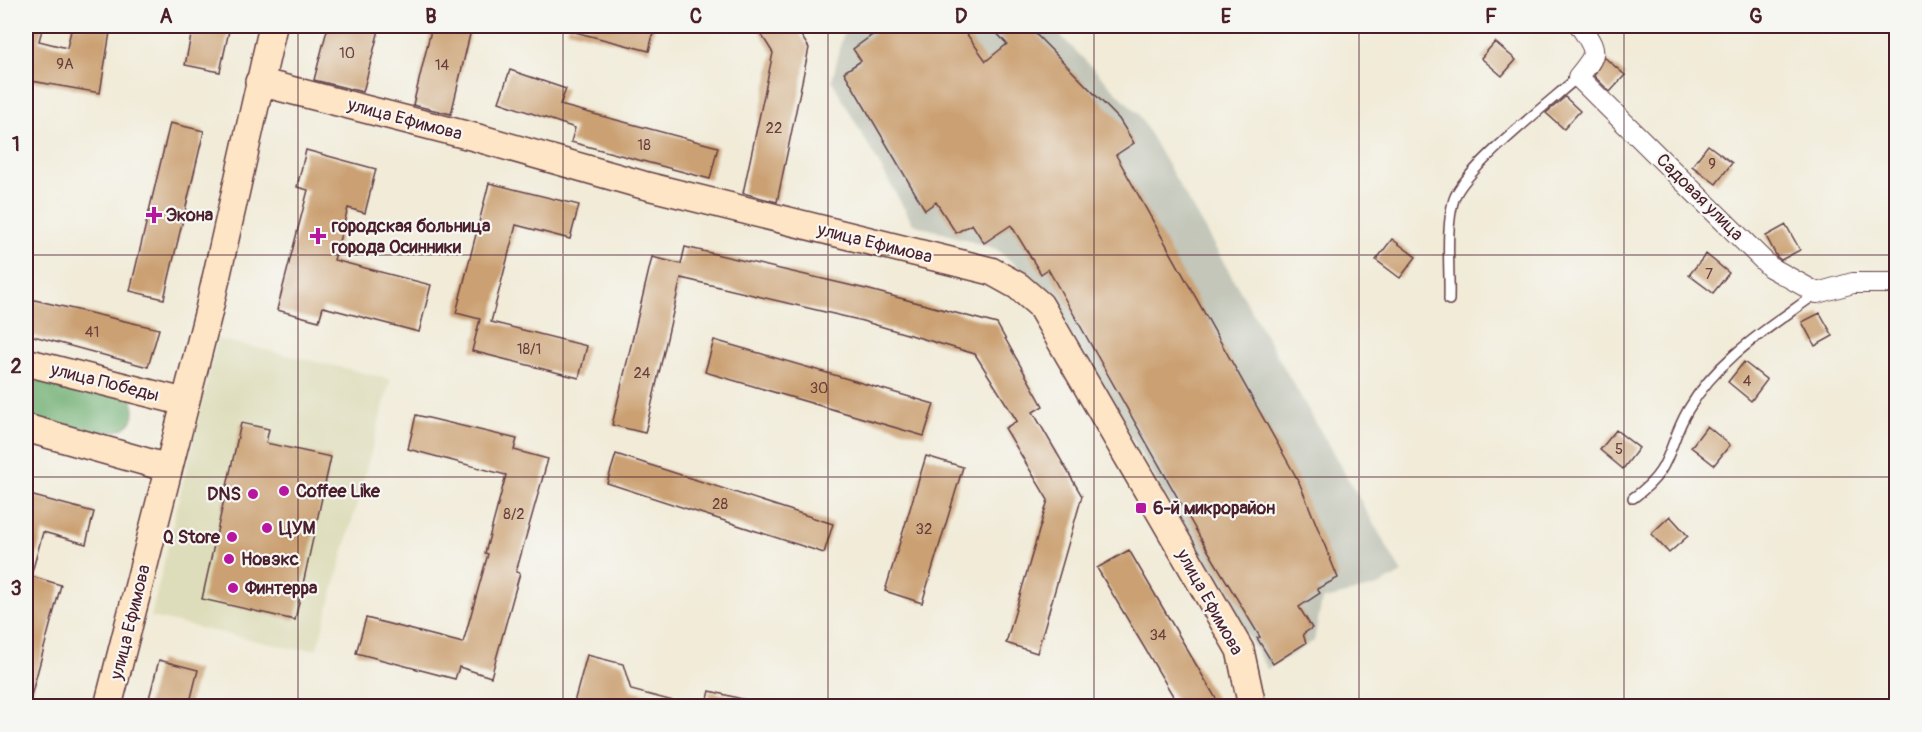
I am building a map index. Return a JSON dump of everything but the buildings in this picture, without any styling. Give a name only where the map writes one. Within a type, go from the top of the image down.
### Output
[{"type":"street","name":"улица Ефимова","points":[[108,706],[207,314],[273,26]]},
{"type":"street","points":[[1578,77],[1594,57],[1594,46],[1580,26]]},
{"type":"street","name":"Садовая улица","points":[[1578,77],[1770,267],[1817,293]]},
{"type":"street","name":"улица Ефимова","points":[[259,82],[434,126],[643,185],[991,272],[1018,286],[1041,305],[1240,650],[1252,706]]},
{"type":"street","points":[[1817,293],[1853,284],[1896,284]]},
{"type":"street","name":"улица Победы","points":[[26,362],[184,402]]},
{"type":"street","points":[[26,428],[168,468]]},
{"type":"lane","points":[[1449,300],[1450,227],[1454,198],[1470,175],[1500,145],[1578,77]]},
{"type":"lane","points":[[1633,498],[1653,484],[1667,461],[1688,411],[1722,364],[1817,293]]},
{"type":"shaded area","points":[[845,26],[1051,26],[1139,115],[1402,573],[1378,586],[1322,600],[1314,641],[1267,669],[1043,287],[996,249],[913,224],[832,81]]},
{"type":"shaded area","points":[[217,339],[391,379],[317,649],[293,649],[151,617]]},
{"type":"green space","points":[[26,369],[131,398],[133,416],[127,426],[113,431],[95,432],[55,427],[26,420]]},
{"type":"place","name":"Экона","points":[[154,215]]},
{"type":"place","name":"городская больница города Осинники","points":[[318,236]]},
{"type":"place","name":"Coffee Like","points":[[284,491]]},
{"type":"place","name":"DNS","points":[[253,494]]},
{"type":"place","name":"6-й микрорайон","points":[[1141,508]]},
{"type":"place","name":"ЦУМ","points":[[267,528]]},
{"type":"place","name":"Q Store","points":[[232,537]]},
{"type":"place","name":"Новэкс","points":[[229,559]]},
{"type":"place","name":"Финтерра","points":[[233,588]]}]
